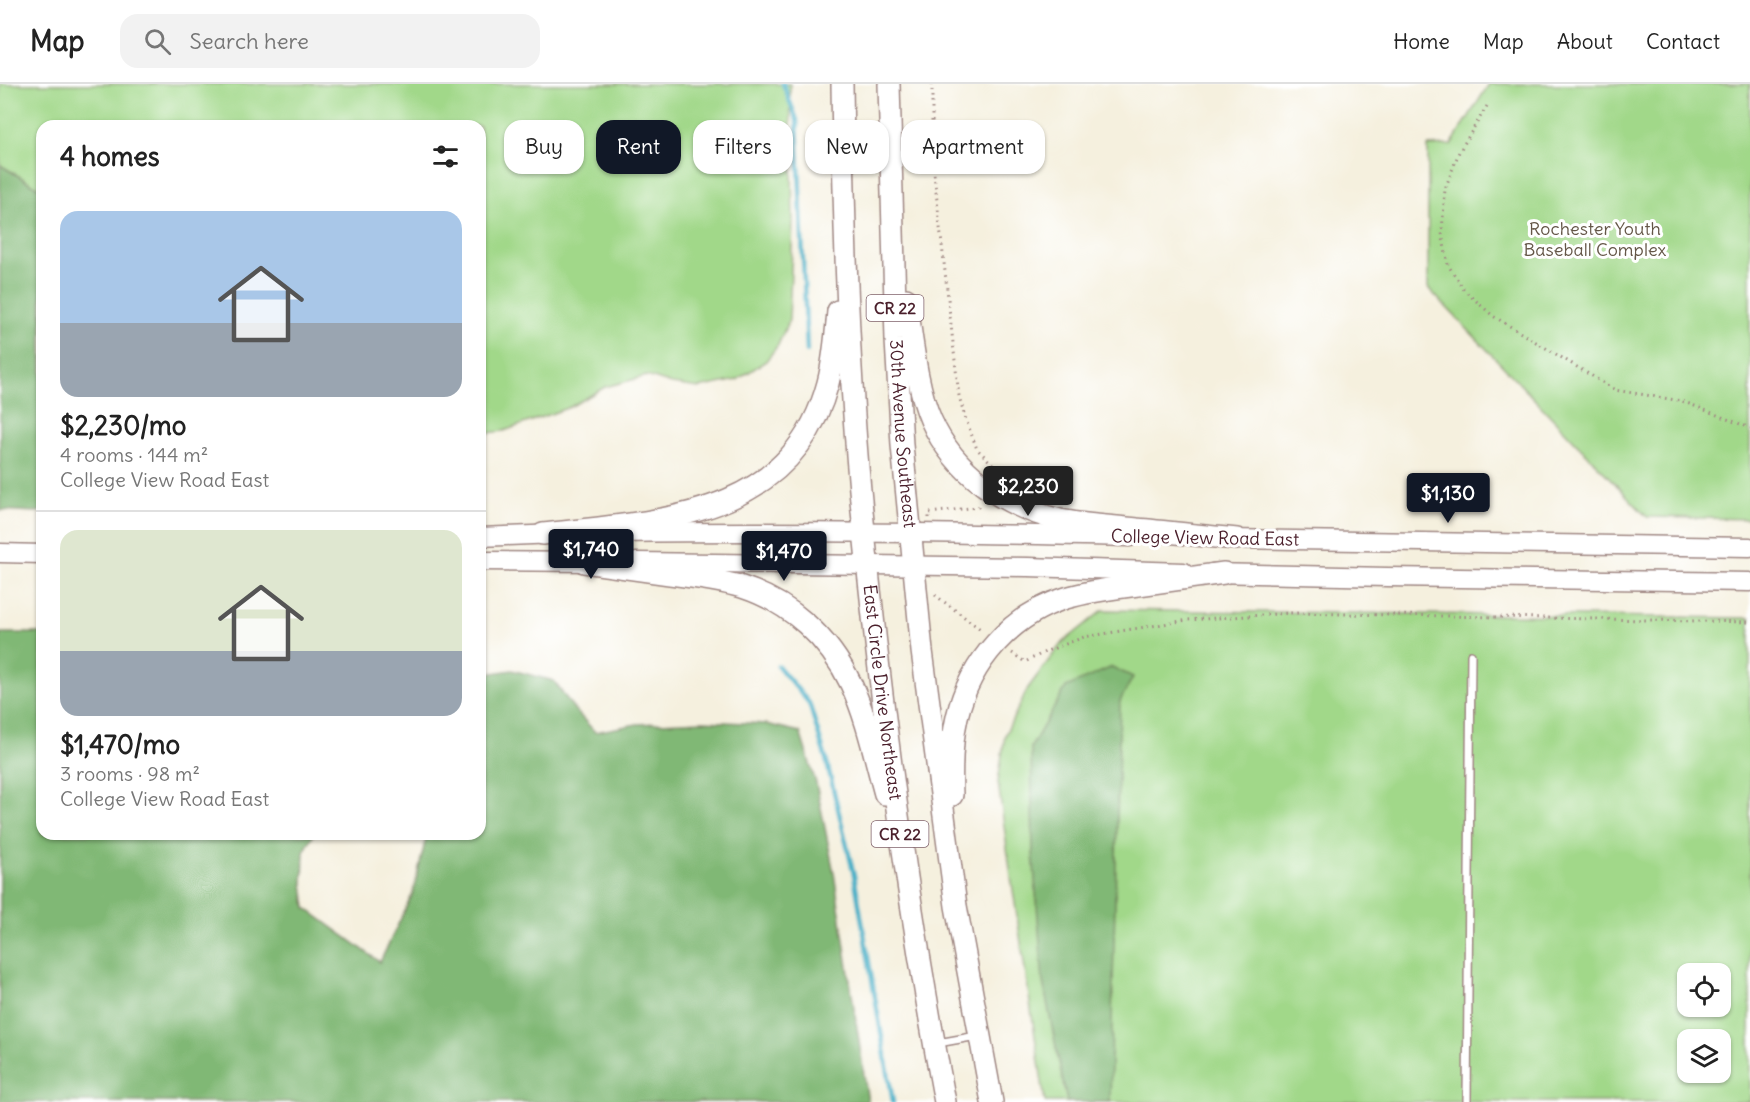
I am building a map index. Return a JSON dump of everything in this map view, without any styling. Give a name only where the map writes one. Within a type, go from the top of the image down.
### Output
[{"type":"main road","name":"CR 22","points":[[842,84],[854,413],[864,532]]},
{"type":"main road","name":"30th Avenue Southeast","points":[[889,84],[896,340],[902,445],[913,565]]},
{"type":"main road","points":[[543,534],[631,524],[687,514],[716,505],[750,489],[777,470],[793,453],[813,421],[832,363],[840,286],[844,188]]},
{"type":"main road","points":[[891,196],[921,387],[937,432],[960,464],[994,492],[1024,508],[1059,519],[1104,526],[1237,539]]},
{"type":"main road","name":"College View Road East","points":[[486,537],[720,531],[910,532],[1750,548]]},
{"type":"main road","name":"East Circle Drive Northeast","points":[[864,532],[903,859],[945,1102]]},
{"type":"main road","points":[[0,553],[36,554]]},
{"type":"main road","name":"College View Road East","points":[[486,561],[1039,567],[1387,577],[1750,582]]},
{"type":"main road","points":[[584,562],[707,579],[740,586],[776,601],[814,629],[832,651],[852,686],[865,723],[903,859]]},
{"type":"main road","name":"CR 22","points":[[913,565],[924,672],[956,906],[992,1102]]},
{"type":"main road","points":[[956,906],[951,778],[954,734],[958,711],[966,688],[987,653],[1020,621],[1066,598],[1115,588],[1224,573]]},
{"type":"lane","points":[[1467,1102],[1471,655]]},
{"type":"lane","points":[[934,1044],[979,1036]]},
{"type":"path","points":[[1487,106],[1459,152],[1445,189],[1442,232],[1448,264],[1465,291],[1494,316],[1615,390],[1682,401],[1750,428]]},
{"type":"green space","points":[[0,84],[790,84],[791,120],[693,120],[693,174],[792,174],[793,222],[789,320],[778,345],[766,361],[737,380],[699,388],[672,384],[647,376],[605,387],[570,407],[504,431],[486,433],[486,120],[36,120],[36,186],[0,165]]},
{"type":"green space","name":"Rochester Youth Baseball Complex","points":[[1489,84],[1750,84],[1750,519],[1647,517],[1428,288],[1428,146],[1451,145]]},
{"type":"green space","points":[[0,165],[36,186],[36,512],[0,510]]},
{"type":"green space","points":[[1103,610],[1750,618],[1750,1102],[1045,1102],[998,782],[1005,735],[1028,688],[1061,644]]},
{"type":"green space","points":[[0,633],[36,633],[36,840],[311,840],[304,852],[303,883],[306,908],[380,962],[413,893],[426,840],[486,840],[486,674],[512,670],[554,681],[574,709],[595,732],[637,724],[703,721],[766,724],[800,732],[816,783],[834,873],[868,1102],[0,1102]]},
{"type":"green space","points":[[1112,667],[1133,677],[1120,701],[1110,1102],[1067,1102],[1043,982],[1033,853],[1031,747],[1066,687]]},
{"type":"waterway","points":[[783,84],[797,120],[807,351]]},
{"type":"waterway","points":[[778,666],[809,703],[826,759],[854,875],[893,1102]]}]
